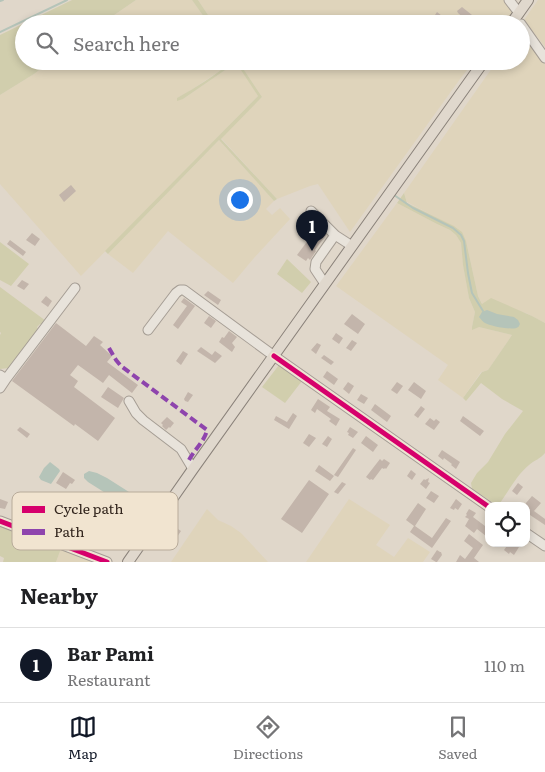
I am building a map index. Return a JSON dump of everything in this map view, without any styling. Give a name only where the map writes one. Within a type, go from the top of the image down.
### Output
[{"type":"main road","points":[[520,15],[528,0]]},
{"type":"main road","points":[[177,492],[478,70]]},
{"type":"main road","points":[[128,562],[136,550]]},
{"type":"street","points":[[509,0],[516,15]]},
{"type":"street","points":[[530,37],[545,58]]},
{"type":"street","points":[[310,211],[335,235],[352,246]]},
{"type":"street","points":[[325,284],[314,265],[335,235]]},
{"type":"street","points":[[0,388],[3,377],[75,288]]},
{"type":"street","points":[[148,330],[176,293],[184,290],[274,356],[485,504]]},
{"type":"street","points":[[129,401],[143,420],[181,449],[193,469]]},
{"type":"street","points":[[0,521],[12,526]]},
{"type":"street","points":[[530,536],[545,546]]},
{"type":"street","points":[[76,550],[107,562]]},
{"type":"shaded area","points":[[72,0],[136,0],[114,15],[41,15]]},
{"type":"shaded area","points":[[136,0],[192,0],[203,15],[114,15]]},
{"type":"shaded area","points":[[192,0],[198,0],[208,15],[203,15]]},
{"type":"shaded area","points":[[198,0],[506,0],[514,11],[511,15],[208,15]]},
{"type":"shaded area","points":[[538,0],[545,0],[545,47],[530,28],[530,15],[528,15]]},
{"type":"shaded area","points":[[15,28],[15,70],[39,70],[0,95],[0,35]]},
{"type":"shaded area","points":[[530,43],[545,64],[545,323],[526,313],[483,305],[478,296],[466,241],[457,228],[407,202],[404,193],[491,70],[530,70]]},
{"type":"shaded area","points":[[39,70],[221,70],[177,98],[183,99],[225,70],[241,70],[258,96],[81,276],[0,184],[0,95]]},
{"type":"shaded area","points":[[225,70],[183,99],[177,101],[177,98],[219,71]]},
{"type":"shaded area","points":[[241,70],[244,70],[262,97],[221,139],[277,199],[274,201],[219,140],[108,254],[105,251],[258,96]]},
{"type":"shaded area","points":[[244,70],[467,70],[350,232],[318,184],[277,199],[221,138],[262,97]]},
{"type":"shaded area","points":[[219,140],[274,201],[266,209],[272,215],[280,208],[290,219],[233,283],[168,231],[133,273],[108,254]]},
{"type":"shaded area","points":[[404,193],[407,203],[454,226],[462,232],[466,241],[478,296],[482,304],[491,298],[545,323],[545,453],[520,474],[501,502],[492,502],[472,489],[471,483],[523,411],[502,399],[481,383],[466,401],[463,398],[482,372],[488,370],[512,335],[479,327],[472,330],[475,312],[469,298],[461,243],[450,230],[397,203]]},
{"type":"shaded area","points":[[397,203],[450,230],[461,243],[469,298],[475,312],[472,327],[512,335],[488,370],[481,372],[463,398],[438,380],[448,365],[336,286]]},
{"type":"shaded area","points":[[0,242],[29,264],[11,286],[0,280]]},
{"type":"shaded area","points":[[287,259],[311,282],[302,293],[277,274]]},
{"type":"shaded area","points":[[0,287],[46,321],[43,325],[40,324],[37,327],[39,331],[9,368],[0,369],[1,333]]},
{"type":"shaded area","points":[[487,310],[514,317],[520,324],[516,328],[502,328],[488,324],[479,317],[482,312]]},
{"type":"shaded area","points":[[279,365],[302,381],[285,403],[262,387]]},
{"type":"shaded area","points":[[50,462],[60,471],[51,484],[41,480],[39,477]]},
{"type":"shaded area","points":[[89,471],[97,473],[129,492],[104,492],[88,482],[84,478],[84,474]]},
{"type":"shaded area","points":[[349,499],[390,525],[376,545],[394,557],[408,538],[430,552],[423,562],[306,562]]},
{"type":"shaded area","points":[[207,509],[218,520],[241,533],[268,562],[171,562]]},
{"type":"shaded area","points":[[0,523],[12,528],[12,550],[60,550],[56,562],[3,562],[4,558],[0,556]]},
{"type":"shaded area","points":[[60,550],[72,550],[101,562],[56,562]]},
{"type":"building","points":[[462,7],[472,15],[460,15],[457,11]]},
{"type":"building","points":[[71,185],[76,191],[64,202],[59,195]]},
{"type":"building","points":[[323,232],[326,235],[310,260],[308,258],[306,261],[297,255],[309,239],[311,241],[317,233],[320,236]]},
{"type":"building","points":[[32,233],[40,239],[35,246],[26,240]]},
{"type":"building","points":[[10,240],[26,252],[23,256],[7,244]]},
{"type":"building","points":[[22,280],[29,284],[24,290],[17,286]]},
{"type":"building","points":[[208,291],[221,300],[218,305],[204,295]]},
{"type":"building","points":[[46,296],[52,301],[48,307],[41,302]]},
{"type":"building","points":[[184,298],[195,306],[178,329],[173,325],[187,306],[181,302]]},
{"type":"building","points":[[352,314],[365,324],[358,334],[344,324]]},
{"type":"building","points":[[209,316],[216,321],[211,328],[204,323]]},
{"type":"building","points":[[56,323],[86,346],[94,336],[103,342],[100,345],[112,356],[107,362],[138,385],[132,393],[109,375],[103,383],[78,365],[70,375],[78,381],[74,387],[115,418],[98,441],[12,381]]},
{"type":"building","points":[[229,331],[237,337],[232,343],[235,347],[232,352],[219,342]]},
{"type":"building","points":[[336,333],[343,338],[339,344],[332,339]]},
{"type":"building","points":[[352,340],[357,343],[351,351],[346,348]]},
{"type":"building","points":[[317,343],[321,345],[316,354],[311,350]]},
{"type":"building","points":[[201,347],[212,355],[215,351],[222,356],[215,363],[197,351]]},
{"type":"building","points":[[183,351],[188,354],[181,365],[176,361]]},
{"type":"building","points":[[324,355],[334,362],[331,365],[321,358]]},
{"type":"building","points":[[327,371],[338,379],[334,385],[323,377]]},
{"type":"building","points":[[348,382],[354,386],[349,394],[343,389]]},
{"type":"building","points":[[397,382],[403,386],[397,394],[391,390]]},
{"type":"building","points":[[414,382],[426,391],[421,399],[408,390]]},
{"type":"building","points":[[108,387],[124,398],[118,408],[101,397]]},
{"type":"building","points":[[188,392],[193,395],[188,402],[184,399]]},
{"type":"building","points":[[361,394],[368,398],[364,404],[357,400]]},
{"type":"building","points":[[318,399],[330,407],[327,411],[340,419],[336,426],[329,421],[331,419],[317,409],[315,413],[311,410]]},
{"type":"building","points":[[375,404],[391,416],[387,422],[371,410]]},
{"type":"building","points":[[421,406],[425,409],[418,418],[414,415]]},
{"type":"building","points":[[293,413],[297,416],[289,429],[274,420],[276,416],[287,422]]},
{"type":"building","points":[[463,416],[484,431],[480,436],[460,421]]},
{"type":"building","points":[[167,417],[174,423],[166,430],[161,423]]},
{"type":"building","points":[[430,418],[440,422],[434,430],[425,424]]},
{"type":"building","points":[[20,427],[30,434],[27,438],[17,430]]},
{"type":"building","points":[[350,427],[358,432],[353,438],[347,432]]},
{"type":"building","points":[[309,434],[316,438],[309,447],[303,443]]},
{"type":"building","points":[[328,436],[332,439],[327,447],[322,444]]},
{"type":"building","points":[[366,436],[378,445],[373,452],[361,443]]},
{"type":"building","points":[[353,448],[356,450],[338,477],[334,475]]},
{"type":"building","points":[[442,450],[460,462],[456,469],[444,458],[443,460],[438,456]]},
{"type":"building","points":[[380,459],[390,463],[386,469],[382,468],[373,480],[370,480],[366,477]]},
{"type":"building","points":[[319,465],[334,476],[330,481],[315,471]]},
{"type":"building","points":[[411,470],[416,474],[412,480],[407,476]]},
{"type":"building","points":[[63,472],[75,480],[66,489],[56,483]]},
{"type":"building","points":[[429,478],[428,482],[430,483],[426,489],[420,484],[424,479]]},
{"type":"building","points":[[309,480],[329,494],[302,533],[281,519]]},
{"type":"building","points":[[342,482],[346,484],[338,494],[334,492]]},
{"type":"building","points":[[518,483],[523,487],[517,495],[512,491]]},
{"type":"building","points":[[431,491],[439,496],[434,503],[426,498]]},
{"type":"building","points":[[532,496],[541,503],[534,511],[545,519],[545,525],[530,515],[530,502],[527,502]]},
{"type":"building","points":[[0,499],[8,502],[5,509],[0,508]]},
{"type":"building","points":[[456,499],[462,504],[458,510],[455,508],[454,510],[450,508]]},
{"type":"building","points":[[418,503],[426,509],[415,526],[432,538],[446,518],[451,521],[432,548],[410,532],[414,526],[406,520]]},
{"type":"building","points":[[469,509],[476,513],[473,517],[485,526],[485,535],[477,529],[474,533],[465,526],[469,519],[465,517]]},
{"type":"building","points":[[469,534],[483,545],[474,558],[479,562],[456,562],[460,555],[465,559],[473,548],[464,541]]},
{"type":"building","points":[[506,547],[519,547],[514,555],[504,550]]},
{"type":"building","points":[[437,550],[442,555],[436,562],[431,559]]},
{"type":"waterway","points":[[36,15],[67,0]]},
{"type":"waterway","points":[[0,32],[15,25]]},
{"type":"waterway","points":[[394,195],[413,208],[453,228],[461,235],[464,241],[472,293],[483,311]]},
{"type":"marked path","points":[[109,348],[121,366],[207,430],[204,438],[188,462]]},
{"type":"cycle path","points":[[274,356],[485,504]]},
{"type":"cycle path","points":[[0,521],[12,526]]},
{"type":"cycle path","points":[[76,550],[107,562]]},
{"type":"place","name":"Bar Pami","points":[[312,251]]}]
